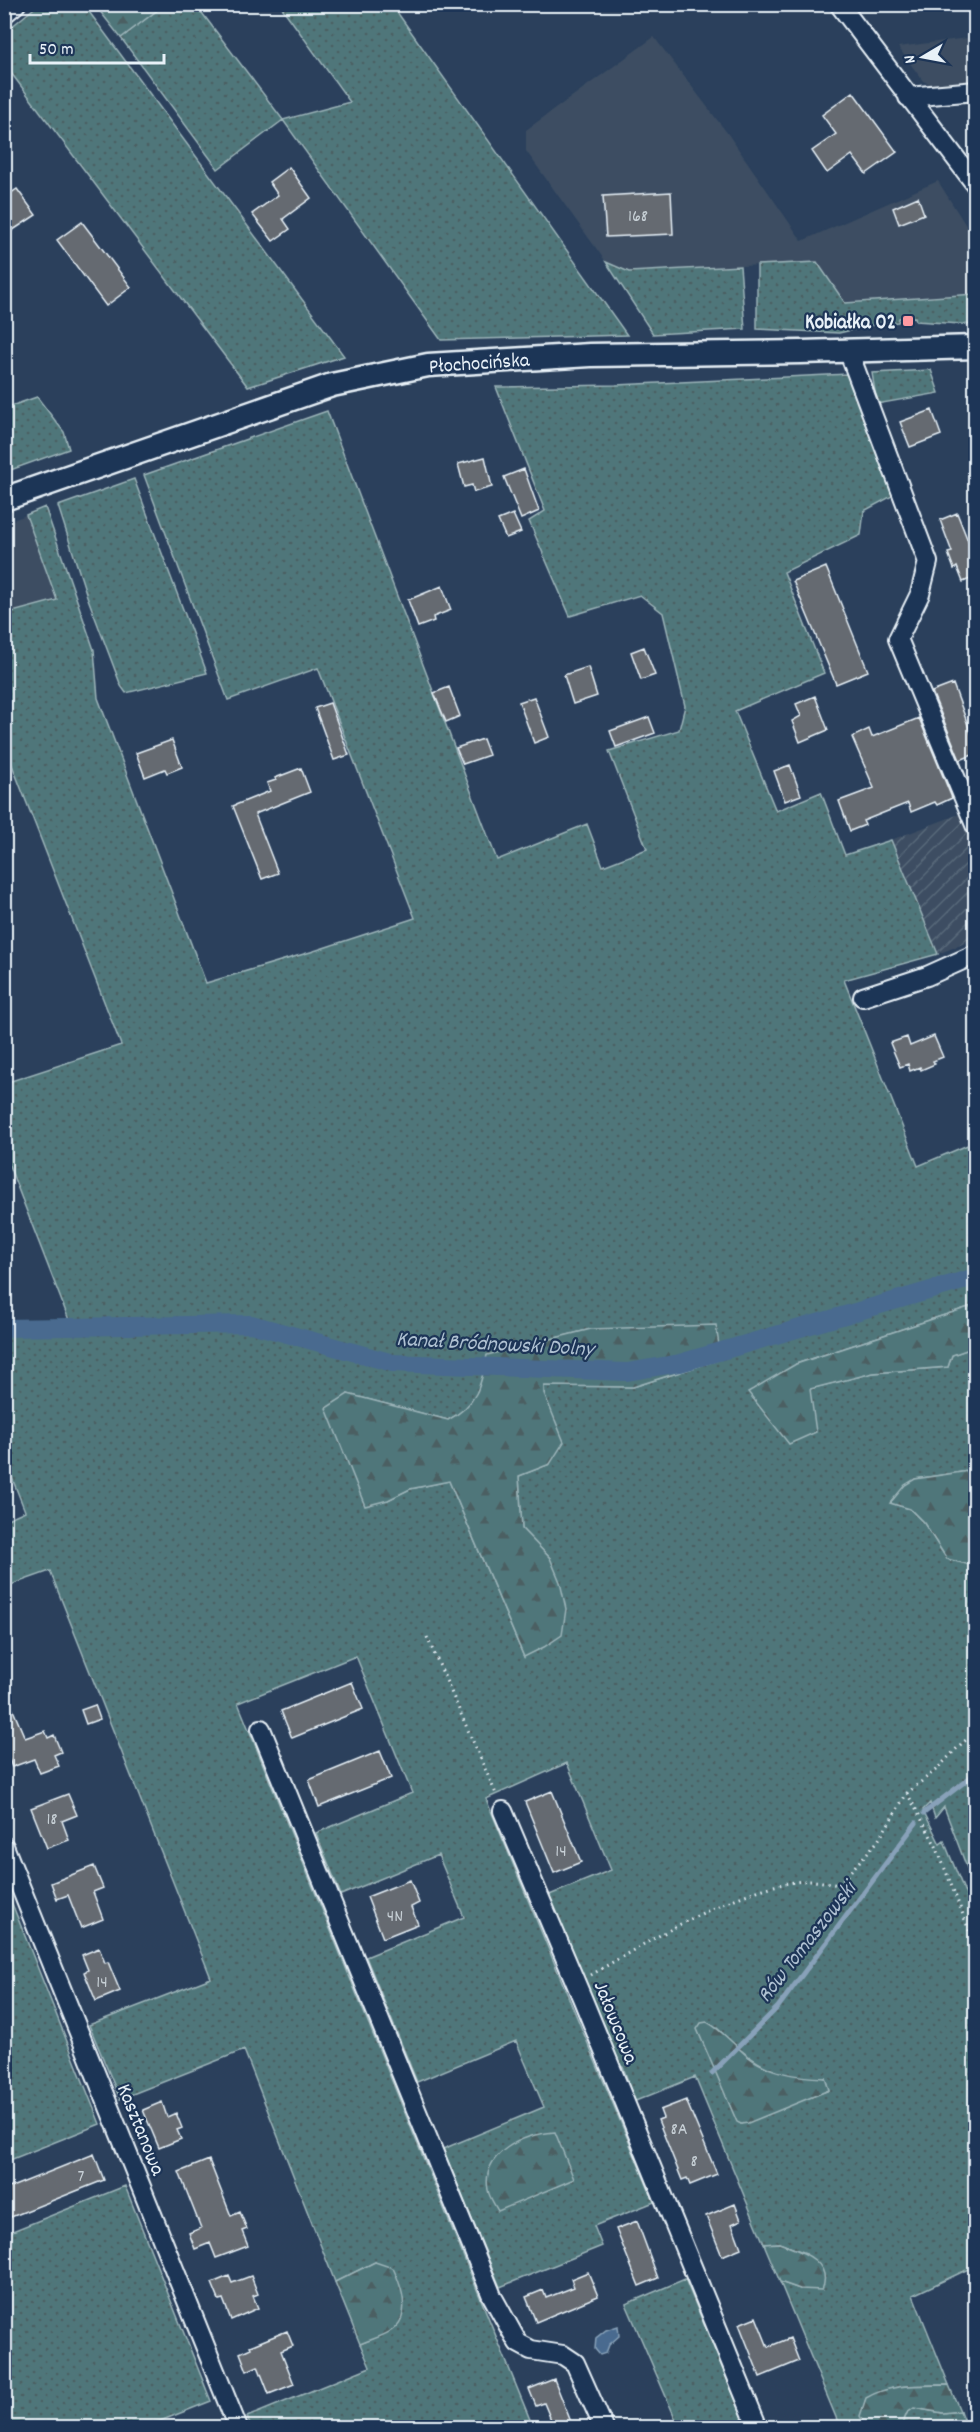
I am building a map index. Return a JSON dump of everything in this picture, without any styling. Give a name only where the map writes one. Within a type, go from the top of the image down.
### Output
[{"type":"main road","name":"Płochocińska","points":[[4,499],[332,385],[428,365],[591,355],[975,347]]},
{"type":"street","points":[[4,14],[16,4]]},
{"type":"street","points":[[839,4],[975,185]]},
{"type":"street","points":[[908,97],[975,92]]},
{"type":"street","points":[[848,350],[928,562],[920,594],[898,639],[975,827]]},
{"type":"street","points":[[863,997],[927,976],[975,954]]},
{"type":"street","points":[[261,1729],[492,2296],[518,2343],[531,2350],[563,2355],[575,2363],[604,2427]]},
{"type":"street","name":"Jałowcowa","points":[[503,1811],[758,2427]]},
{"type":"street","name":"Kasztanowa","points":[[4,1846],[238,2427]]},
{"type":"path","points":[[427,1637],[503,1811]]},
{"type":"path","points":[[576,1983],[695,1918],[764,1888],[810,1881],[838,1885],[878,1841],[907,1793],[937,1769],[975,1733]]},
{"type":"path","points":[[907,1793],[936,1846],[975,1948]]},
{"type":"shaded area","points":[[654,37],[728,134],[802,241],[938,181],[975,240],[975,294],[845,303],[817,262],[628,272],[606,262],[526,151],[526,130]]},
{"type":"shaded area","points":[[975,37],[975,83],[934,86],[923,81],[898,47]]},
{"type":"shaded area","points":[[26,515],[57,600],[5,614],[5,523]]},
{"type":"shaded area","points":[[962,813],[975,848],[975,939],[938,954],[891,840]]},
{"type":"shaded area","points":[[618,2326],[619,2336],[609,2345],[606,2353],[600,2355],[595,2349],[596,2338],[606,2330]]},
{"type":"green space","points":[[38,5],[84,5],[344,356],[248,387],[5,65],[5,32]]},
{"type":"green space","points":[[95,5],[164,5],[121,38]]},
{"type":"green space","points":[[164,5],[196,5],[283,120],[218,169],[121,38]]},
{"type":"green space","points":[[280,5],[392,5],[627,335],[441,340],[283,120],[350,102]]},
{"type":"green space","points":[[606,262],[629,272],[740,266],[745,329],[653,334]]},
{"type":"green space","points":[[817,262],[845,303],[975,294],[975,325],[916,321],[915,317],[899,318],[898,322],[882,323],[839,333],[757,329],[757,265]]},
{"type":"green space","points":[[931,370],[939,393],[877,404],[872,373]]},
{"type":"green space","points":[[848,374],[894,495],[864,511],[861,535],[784,572],[824,673],[735,711],[776,811],[821,792],[845,855],[891,840],[938,954],[844,980],[918,1166],[975,1142],[975,1305],[796,1364],[810,1389],[873,1373],[948,1367],[952,1355],[975,1347],[975,1470],[915,1479],[891,1503],[910,1509],[924,1523],[947,1559],[975,1566],[975,1889],[944,1807],[935,1818],[930,1803],[923,1810],[940,1844],[944,1841],[976,1920],[975,2266],[913,2295],[949,2385],[906,2386],[886,2390],[866,2399],[861,2416],[866,2427],[840,2427],[780,2282],[800,2289],[806,2253],[779,2243],[764,2244],[695,2077],[633,2102],[626,2086],[628,2081],[623,2067],[617,2065],[547,1896],[611,1870],[567,1763],[486,1799],[654,2202],[594,2226],[602,2246],[500,2287],[443,2149],[544,2107],[516,2041],[417,2082],[366,1957],[464,1917],[438,1855],[341,1895],[316,1833],[412,1793],[356,1656],[238,1703],[533,2427],[251,2427],[247,2417],[370,2367],[360,2344],[386,2333],[375,2262],[335,2282],[244,2050],[120,2099],[89,2025],[211,1978],[50,1571],[5,1587],[5,1520],[25,1511],[5,1460],[5,1323],[69,1320],[5,1155],[5,1083],[121,1045],[5,747],[5,614],[57,600],[26,515],[45,507],[94,650],[98,698],[206,983],[415,918],[318,668],[228,700],[144,475],[327,411],[497,860],[587,824],[603,866],[647,849],[609,751],[679,730],[685,706],[663,613],[640,595],[570,616],[529,521],[545,511],[496,387],[616,385]],"holes":[[[591,1329],[721,1359],[633,1387],[544,1385],[550,1464],[519,1476],[522,1529],[550,1558],[524,1657],[449,1481],[410,1489],[388,1500],[348,1394],[448,1420],[466,1408],[477,1393],[488,1355]],[[717,2028],[733,2044],[760,2064],[795,2077],[825,2078],[829,2090],[741,2124],[737,2121],[698,2029]]]},
{"type":"green space","points":[[37,397],[64,432],[69,449],[5,472],[5,408]]},
{"type":"green space","points":[[134,479],[207,673],[126,693],[121,686],[87,596],[58,506]]},
{"type":"green space","points":[[975,1305],[975,1347],[952,1355],[948,1367],[873,1373],[810,1389],[816,1432],[789,1444],[748,1392],[796,1364]]},
{"type":"green space","points":[[716,1325],[721,1359],[633,1387],[544,1386],[544,1393],[564,1442],[550,1464],[519,1476],[522,1529],[550,1558],[560,1582],[566,1609],[562,1635],[524,1657],[449,1481],[410,1489],[388,1500],[365,1506],[326,1408],[348,1394],[448,1420],[472,1401],[480,1385],[487,1355],[591,1329]]},
{"type":"green space","points":[[976,1470],[975,1566],[947,1559],[924,1523],[910,1509],[890,1503],[905,1485],[915,1479]]},
{"type":"green space","points":[[5,1886],[100,2124],[4,2162]]},
{"type":"green space","points":[[707,2022],[755,2061],[783,2073],[825,2078],[829,2090],[748,2123],[737,2122],[697,2029],[701,2023]]},
{"type":"green space","points":[[555,2132],[574,2179],[498,2211],[489,2193],[488,2177],[491,2165],[498,2155],[518,2141]]},
{"type":"green space","points":[[125,2186],[211,2401],[145,2427],[5,2427],[5,2234]]},
{"type":"green space","points":[[779,2243],[805,2254],[819,2264],[824,2280],[822,2290],[800,2289],[780,2282],[764,2244]]},
{"type":"green space","points":[[375,2262],[393,2268],[403,2298],[403,2314],[401,2321],[392,2330],[360,2344],[335,2282]]},
{"type":"green space","points":[[685,2279],[747,2427],[679,2427],[626,2304]]},
{"type":"green space","points":[[949,2385],[960,2411],[943,2413],[914,2408],[907,2413],[901,2427],[865,2426],[860,2416],[866,2398],[876,2393],[906,2386]]},
{"type":"green space","points":[[914,2408],[942,2413],[960,2411],[966,2427],[901,2428],[907,2413]]},
{"type":"building","points":[[853,92],[897,152],[866,174],[852,155],[827,173],[812,151],[836,134],[822,115]]},
{"type":"building","points":[[289,167],[311,198],[283,219],[290,229],[273,241],[252,214],[278,195],[269,182]]},
{"type":"building","points":[[17,189],[36,215],[4,236],[4,198]]},
{"type":"building","points":[[671,192],[673,234],[606,237],[603,196]]},
{"type":"building","points":[[918,197],[924,214],[899,224],[893,208]]},
{"type":"building","points":[[82,222],[131,287],[106,306],[57,240]]},
{"type":"building","points":[[932,410],[941,435],[910,447],[900,422]]},
{"type":"building","points":[[485,457],[492,487],[474,492],[472,485],[464,487],[458,464]]},
{"type":"building","points":[[524,469],[539,511],[521,519],[504,477]]},
{"type":"building","points":[[957,513],[970,546],[975,543],[975,577],[963,582],[957,567],[954,569],[948,553],[952,552],[940,520]]},
{"type":"building","points":[[513,514],[521,532],[506,538],[498,520]]},
{"type":"building","points":[[826,567],[868,671],[836,684],[793,581]]},
{"type":"building","points":[[442,586],[451,610],[433,617],[434,621],[418,627],[408,600]]},
{"type":"building","points":[[644,647],[655,675],[641,680],[631,652]]},
{"type":"building","points":[[588,667],[597,696],[573,704],[564,675]]},
{"type":"building","points":[[953,684],[975,744],[975,754],[960,760],[932,692]]},
{"type":"building","points":[[449,687],[460,716],[446,722],[434,693]]},
{"type":"building","points":[[815,696],[828,730],[800,742],[792,721],[801,716],[796,704]]},
{"type":"building","points":[[534,697],[549,737],[534,743],[519,702]]},
{"type":"building","points":[[330,703],[349,755],[334,760],[315,708]]},
{"type":"building","points":[[649,717],[655,733],[616,747],[610,731]]},
{"type":"building","points":[[919,718],[952,798],[911,812],[908,803],[863,821],[865,825],[850,831],[839,801],[874,788],[852,737],[869,729],[872,737]]},
{"type":"building","points":[[483,739],[489,755],[463,764],[456,748]]},
{"type":"building","points":[[172,740],[182,767],[167,773],[165,769],[145,777],[136,753]]},
{"type":"building","points":[[790,765],[801,795],[785,801],[774,771]]},
{"type":"building","points":[[301,768],[310,792],[255,814],[278,873],[262,879],[233,806],[270,791],[267,783]]},
{"type":"building","points":[[934,1036],[943,1057],[933,1061],[935,1064],[921,1070],[920,1067],[910,1071],[908,1064],[900,1067],[890,1043],[907,1037],[910,1046]]},
{"type":"building","points":[[352,1682],[363,1709],[292,1738],[281,1711]]},
{"type":"building","points":[[4,1689],[25,1738],[45,1731],[48,1738],[54,1735],[61,1752],[54,1755],[59,1766],[40,1773],[34,1759],[12,1767],[4,1747]]},
{"type":"building","points":[[95,1705],[100,1719],[86,1724],[81,1710]]},
{"type":"building","points":[[380,1751],[391,1778],[319,1807],[309,1780]]},
{"type":"building","points":[[552,1791],[581,1862],[554,1873],[525,1802]]},
{"type":"building","points":[[68,1794],[77,1815],[62,1821],[69,1840],[47,1848],[31,1808]]},
{"type":"building","points":[[94,1866],[103,1888],[93,1892],[103,1919],[81,1928],[68,1895],[57,1899],[51,1883]]},
{"type":"building","points":[[410,1880],[419,1903],[411,1907],[418,1924],[383,1938],[367,1897]]},
{"type":"building","points":[[99,1948],[105,1963],[108,1962],[120,1991],[96,2001],[84,1972],[88,1970],[82,1955]]},
{"type":"building","points":[[686,2100],[717,2174],[690,2185],[687,2178],[682,2180],[658,2120],[663,2118],[660,2110]]},
{"type":"building","points":[[162,2102],[167,2117],[176,2113],[182,2128],[177,2130],[181,2139],[159,2148],[143,2110]]},
{"type":"building","points":[[94,2154],[104,2180],[11,2217],[4,2201],[4,2190]]},
{"type":"building","points":[[209,2160],[231,2216],[240,2212],[247,2229],[242,2231],[248,2246],[216,2258],[210,2243],[195,2249],[189,2233],[201,2228],[179,2172]]},
{"type":"building","points":[[735,2204],[741,2220],[732,2224],[741,2248],[722,2256],[706,2216]]},
{"type":"building","points":[[637,2221],[658,2278],[639,2286],[616,2229]]},
{"type":"building","points":[[588,2272],[598,2296],[536,2322],[526,2297],[543,2290],[546,2298],[574,2287],[571,2279]]},
{"type":"building","points":[[229,2276],[232,2283],[251,2276],[258,2294],[253,2296],[258,2308],[231,2320],[223,2299],[219,2300],[212,2283]]},
{"type":"building","points":[[756,2317],[768,2347],[790,2338],[799,2361],[760,2377],[739,2324]]},
{"type":"building","points":[[287,2331],[293,2346],[281,2351],[294,2384],[269,2394],[258,2366],[247,2371],[240,2353],[251,2348],[250,2346]]},
{"type":"building","points":[[554,2379],[573,2427],[554,2427],[544,2403],[536,2406],[529,2389]]},
{"type":"waterway","name":"Kanał Bródnowski Dolny","points":[[4,1328],[251,1324],[393,1363],[627,1372],[680,1363],[976,1277]]},
{"type":"waterway","name":"Rów Tomaszowski","points":[[924,1813],[976,1773]]},
{"type":"waterway","name":"Rów Tomaszowski","points":[[712,2073],[778,2007],[916,1823]]},
{"type":"place","name":"Kobiałka 02","points":[[908,321]]}]
